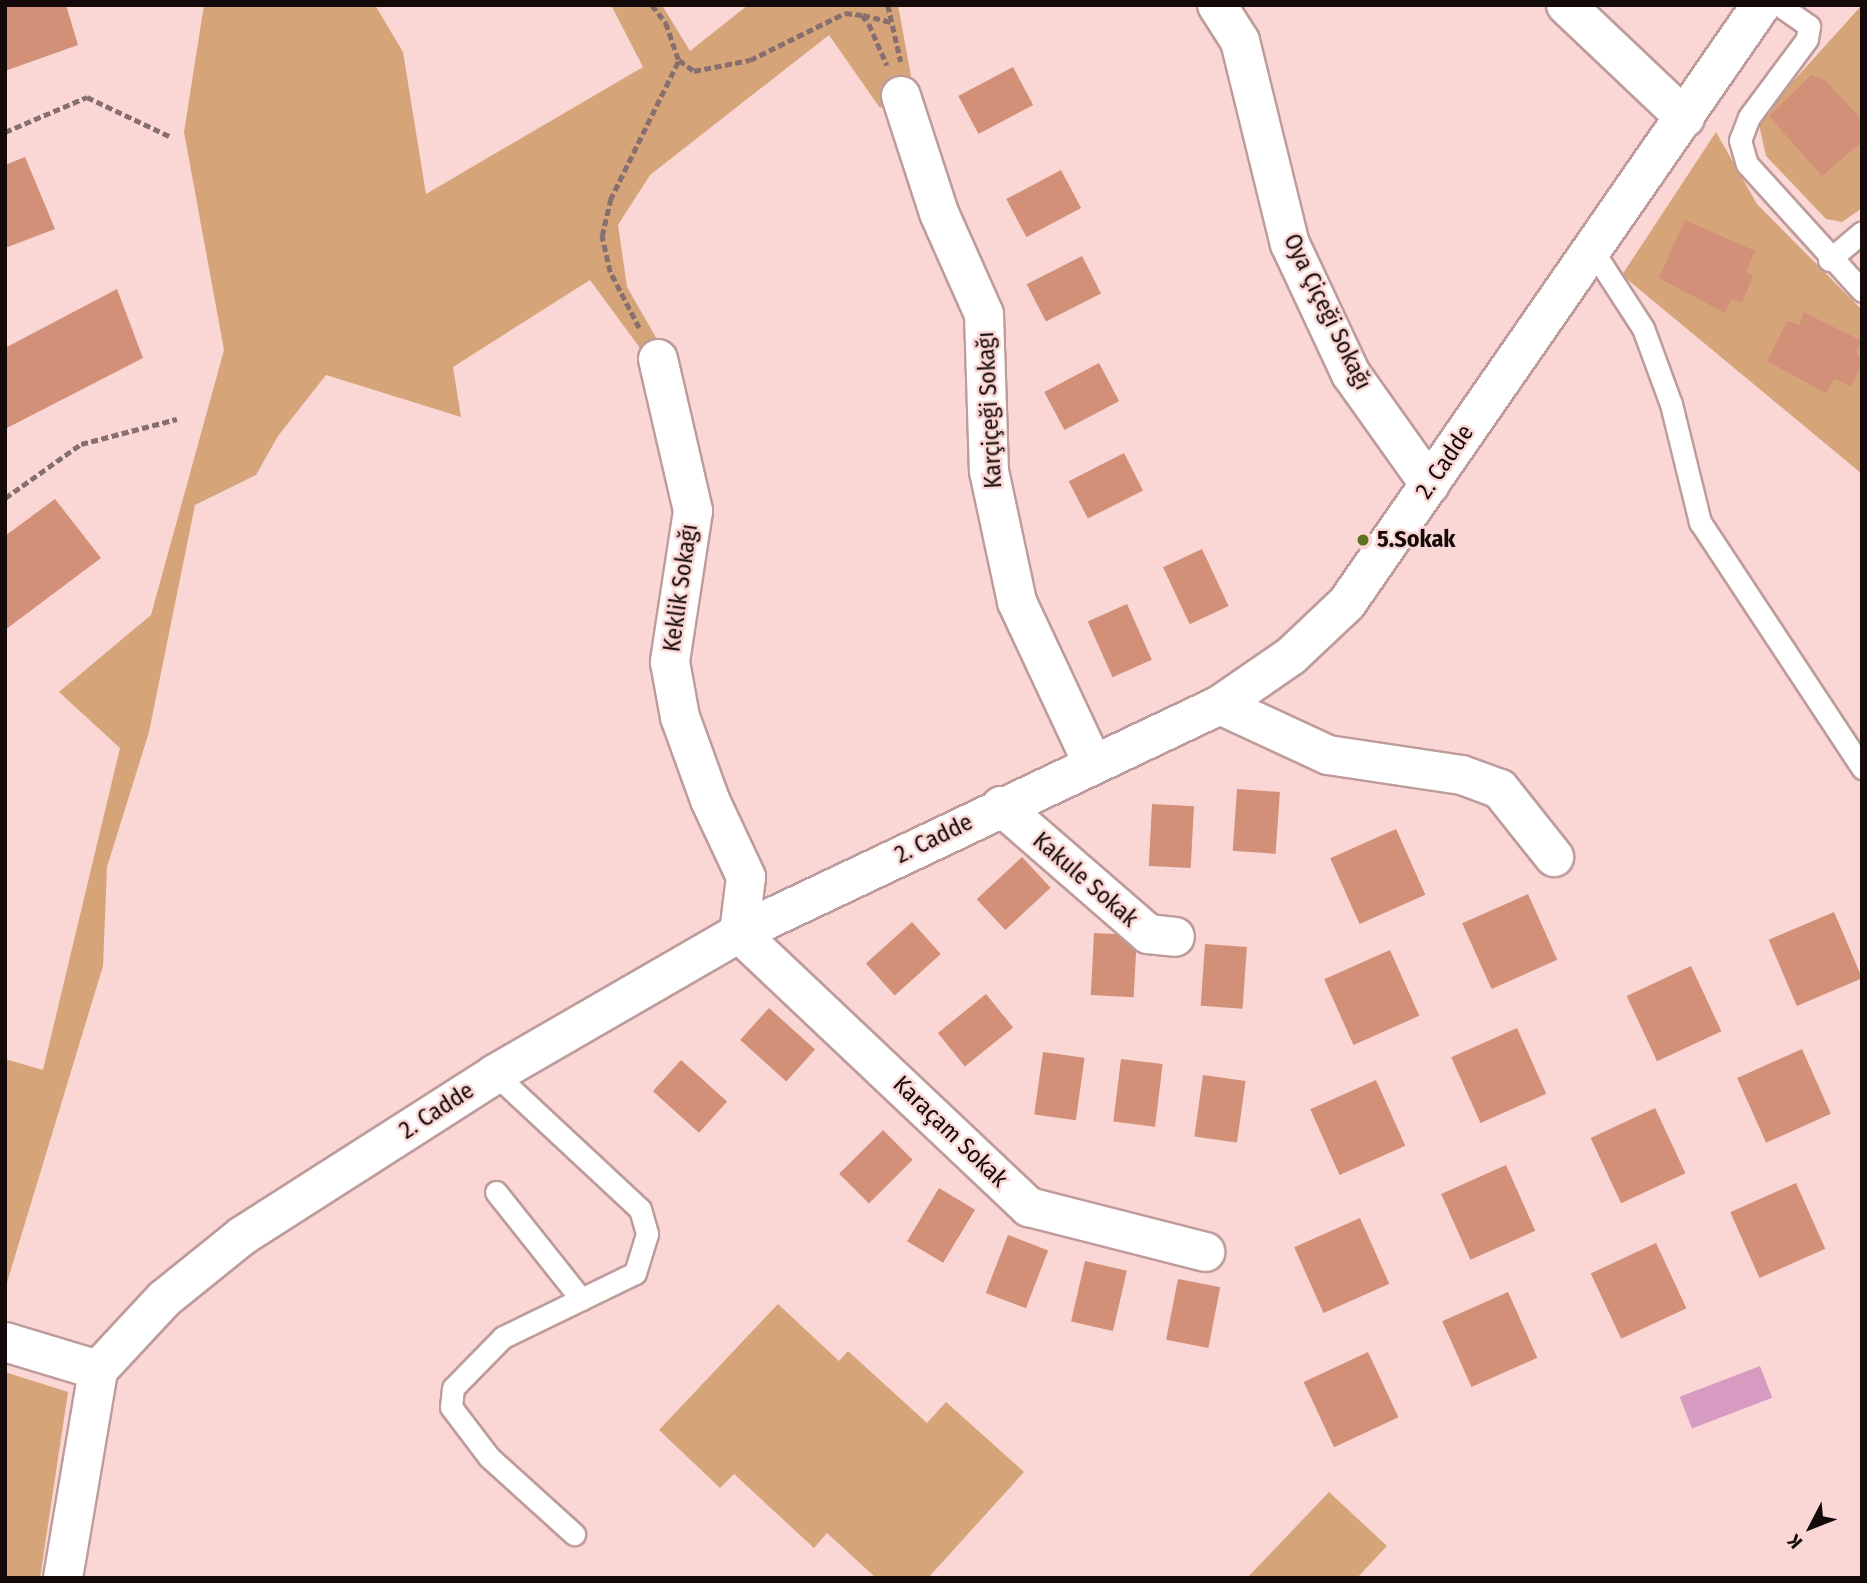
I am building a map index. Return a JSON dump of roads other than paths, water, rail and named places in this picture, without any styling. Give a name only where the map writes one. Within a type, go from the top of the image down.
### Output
[{"type":"street","name":"Oya Çiçeği Sokağı","points":[[1217,5],[1240,41],[1290,244],[1351,374],[1430,485]]},
{"type":"street","points":[[1566,5],[1685,118]]},
{"type":"street","name":"2. Cadde","points":[[97,1370],[164,1299],[242,1236],[495,1073],[739,933],[1092,762],[1220,705],[1291,656],[1347,603],[1761,5]]},
{"type":"street","name":"Karçiçeği Sokağı","points":[[901,96],[939,213],[984,314],[989,471],[1017,603],[1092,762]]},
{"type":"street","name":"Keklik Sokağı","points":[[658,359],[693,511],[670,662],[688,741],[746,877],[739,933]]},
{"type":"street","points":[[1220,705],[1328,755],[1462,775],[1500,789],[1554,857]]},
{"type":"street","name":"Kakule Sokak","points":[[1001,806],[1147,934],[1175,937]]},
{"type":"street","name":"Karaçam Sokak","points":[[739,933],[1029,1207],[1205,1252]]},
{"type":"street","points":[[5,1342],[97,1370],[63,1576]]},
{"type":"lane","points":[[1779,5],[1809,26],[1807,39],[1749,117],[1740,140],[1747,164],[1829,260],[1862,291]]},
{"type":"lane","points":[[1829,260],[1862,232]]},
{"type":"lane","points":[[1591,248],[1643,328],[1671,404],[1700,522],[1862,768]]},
{"type":"lane","points":[[495,1073],[639,1209],[647,1234],[635,1273],[503,1337],[453,1388],[451,1407],[489,1457],[574,1534]]},
{"type":"lane","points":[[496,1192],[581,1299]]},
{"type":"place","name":"5.Sokak","points":[[1363,540]]}]
